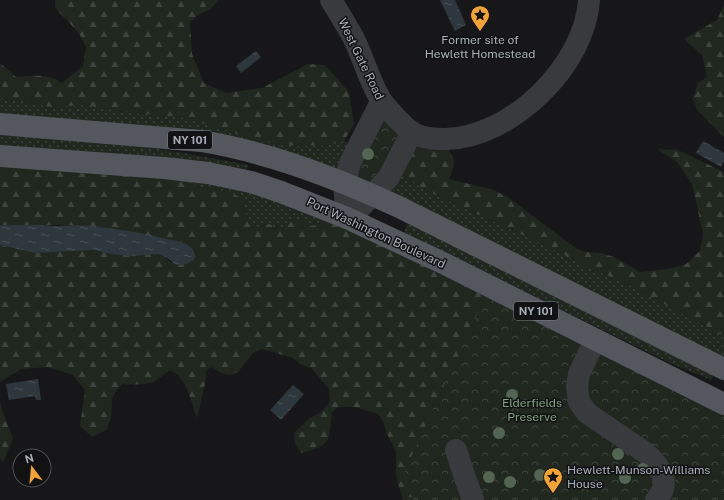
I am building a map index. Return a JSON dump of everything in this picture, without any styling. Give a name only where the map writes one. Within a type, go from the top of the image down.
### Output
[{"type":"main road","name":"NY 101","points":[[0,124],[201,141],[227,145],[297,166],[373,194],[724,369]]},
{"type":"main road","name":"Port Washington Boulevard","points":[[0,156],[208,173],[251,182],[281,192],[347,218],[443,263],[724,404]]},
{"type":"street","name":"West Gate Road","points":[[331,0],[354,39],[382,102],[412,132]]},
{"type":"street","points":[[347,218],[362,206],[389,177],[412,132],[426,137],[439,139],[465,137],[494,127],[521,111],[548,87],[567,61],[579,41],[586,20],[589,0]]},
{"type":"street","points":[[347,218],[344,184],[350,162],[382,102]]},
{"type":"street","points":[[595,340],[579,374],[577,387],[579,402],[587,413],[654,460],[660,468],[664,483],[663,491],[656,500]]},
{"type":"street","points":[[456,450],[473,500]]},
{"type":"green space","points":[[55,0],[218,0],[211,9],[198,15],[190,22],[192,54],[204,83],[226,93],[262,88],[308,64],[325,65],[349,92],[354,124],[344,141],[330,145],[296,146],[257,141],[220,128],[180,117],[123,112],[84,105],[50,107],[13,99],[0,98],[0,63],[16,77],[46,76],[62,83],[83,66],[86,47],[79,33],[55,8]]},
{"type":"green space","points":[[724,5],[724,137],[697,110],[693,98],[698,83],[707,77],[702,55],[684,39],[717,20]]},
{"type":"green space","points":[[0,98],[13,99],[50,107],[84,105],[123,112],[180,117],[220,128],[257,141],[296,146],[330,145],[344,141],[358,147],[344,184],[255,152],[0,124]]},
{"type":"green space","points":[[381,102],[412,132],[373,194],[344,184]]},
{"type":"green space","points":[[0,135],[123,144],[178,152],[248,165],[246,172],[0,146]]},
{"type":"green space","points":[[440,143],[449,151],[454,159],[449,179],[494,190],[509,198],[577,249],[614,257],[640,272],[668,269],[686,264],[700,251],[703,234],[692,184],[677,162],[657,149],[678,150],[724,172],[724,336],[625,283],[585,266],[543,244],[423,189],[404,174],[401,162],[409,147]]},
{"type":"green space","points":[[0,156],[155,174],[195,186],[227,192],[238,196],[243,203],[249,224],[252,227],[255,228],[268,224],[272,225],[274,229],[278,229],[295,220],[302,221],[306,225],[313,226],[328,220],[489,287],[457,500],[403,500],[396,477],[396,451],[387,434],[384,423],[378,414],[355,407],[338,407],[332,412],[329,436],[324,444],[301,453],[295,444],[294,433],[307,420],[322,411],[330,402],[329,389],[311,368],[300,364],[293,358],[262,349],[253,353],[238,372],[230,375],[221,373],[211,367],[206,371],[205,384],[197,418],[185,385],[171,370],[152,382],[130,385],[122,384],[113,396],[111,417],[106,430],[92,437],[80,426],[85,390],[73,375],[48,367],[21,369],[0,382],[0,245],[35,253],[94,250],[110,254],[159,254],[172,263],[195,252],[189,245],[75,225],[0,225]]},
{"type":"green space","points":[[401,162],[404,174],[423,189],[543,244],[585,266],[625,283],[724,336],[724,369],[373,194]]},
{"type":"green space","points":[[162,169],[345,217],[319,223],[313,226],[290,223],[278,229],[265,224],[255,228],[249,225],[243,203],[227,192],[195,186],[155,174]]},
{"type":"green space","points":[[407,224],[416,226],[716,372],[711,380],[670,363],[404,233]]},
{"type":"green space","name":"Elderfields Preserve","points":[[489,287],[724,404],[724,500],[414,500],[401,479]]},
{"type":"green space","points":[[0,401],[2,411],[13,438],[3,463],[0,457]]},
{"type":"water","points":[[440,0],[455,0],[466,25],[455,31]]},
{"type":"water","points":[[256,51],[261,57],[241,73],[236,66]]},
{"type":"water","points":[[703,141],[724,153],[724,161],[721,167],[696,153]]},
{"type":"water","points":[[0,225],[77,225],[130,231],[184,243],[193,249],[195,254],[194,260],[178,265],[165,256],[159,254],[130,256],[110,254],[94,250],[35,253],[0,245]]},
{"type":"water","points":[[38,379],[41,400],[36,400],[35,396],[9,400],[6,384]]},
{"type":"water","points":[[293,385],[304,394],[281,420],[270,410]]},
{"type":"place","name":"Former site of Hewlett Homestead","points":[[480,32]]},
{"type":"place","name":"Hewlett-Munson-Williams House","points":[[553,494]]}]
